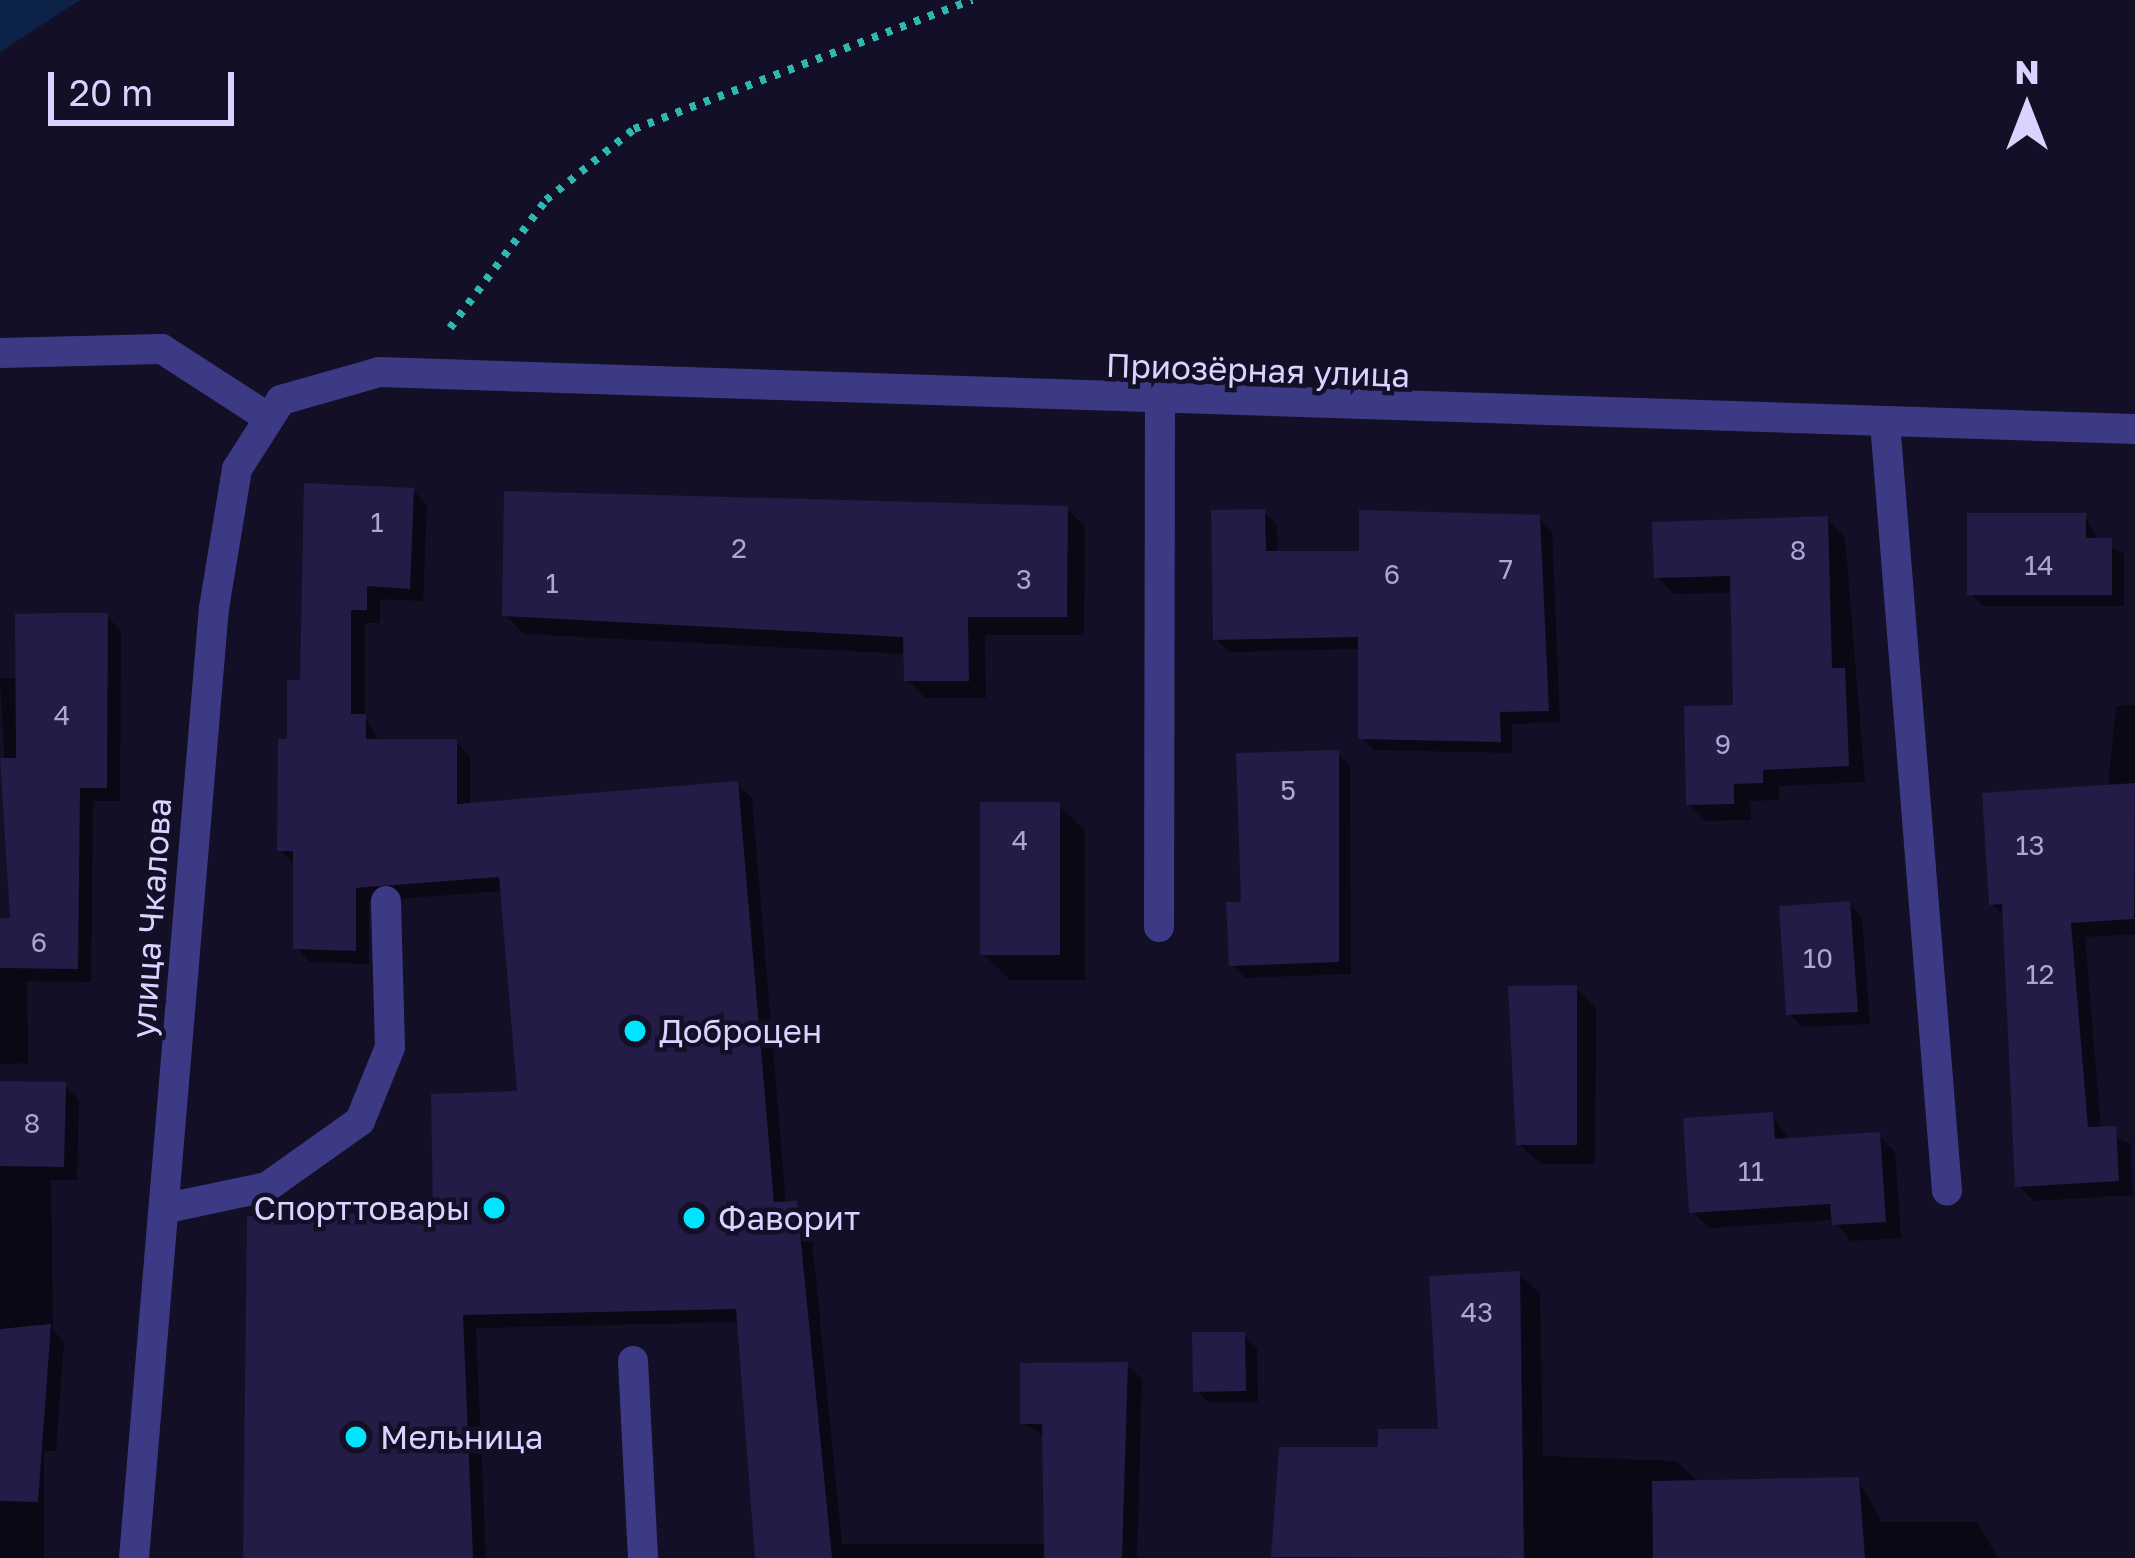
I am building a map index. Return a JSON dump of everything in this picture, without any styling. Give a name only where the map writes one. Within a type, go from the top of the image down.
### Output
[{"type":"street","points":[[0,353],[162,350],[264,415]]},
{"type":"street","name":"Приозёрная улица","points":[[264,415],[302,389],[379,372],[1160,404],[2135,429]]},
{"type":"street","points":[[1159,927],[1160,404]]},
{"type":"street","name":"улица Чкалова","points":[[134,1558],[214,608],[230,495],[264,415]]},
{"type":"street","points":[[1885,422],[1947,1191]]},
{"type":"street","points":[[167,1208],[267,1187],[360,1120],[390,1047],[386,901]]},
{"type":"street","points":[[633,1361],[643,1558]]},
{"type":"path","points":[[418,373],[547,200],[634,129],[972,0]]},
{"type":"water","points":[[0,0],[80,0],[0,52]]},
{"type":"building","points":[[304,483],[414,488],[410,589],[367,586],[367,610],[351,610],[351,714],[366,714],[366,739],[457,739],[457,804],[738,781],[774,1202],[797,1201],[832,1558],[755,1558],[736,1309],[463,1315],[473,1558],[243,1558],[247,1216],[433,1212],[431,1094],[517,1091],[499,877],[356,888],[356,951],[293,949],[293,851],[277,851],[278,739],[287,739],[287,680],[300,680]]},
{"type":"building","points":[[504,491],[1068,506],[1067,617],[968,617],[969,681],[904,681],[903,637],[502,616]]},
{"type":"building","points":[[1265,509],[1266,551],[1359,551],[1359,510],[1540,515],[1549,711],[1500,712],[1501,742],[1358,739],[1358,637],[1213,640],[1211,510]]},
{"type":"building","points":[[1967,513],[2086,513],[2086,538],[2112,538],[2112,595],[1967,595]]},
{"type":"building","points":[[1828,516],[1832,668],[1845,668],[1849,766],[1763,770],[1763,783],[1734,784],[1734,804],[1686,805],[1684,706],[1733,705],[1730,576],[1654,578],[1652,522]]},
{"type":"building","points":[[108,613],[107,788],[80,788],[78,969],[0,968],[0,918],[10,918],[0,758],[16,758],[15,614]]},
{"type":"building","points":[[1339,750],[1339,962],[1229,966],[1226,902],[1241,902],[1236,753]]},
{"type":"building","points":[[2135,783],[2134,919],[2071,923],[2088,1127],[2116,1126],[2119,1181],[2015,1187],[2002,904],[1989,905],[1982,793]]},
{"type":"building","points":[[980,802],[1060,802],[1060,955],[980,955]]},
{"type":"building","points":[[1850,901],[1858,1012],[1786,1015],[1779,906]]},
{"type":"building","points":[[1577,985],[1577,1145],[1516,1145],[1508,986]]},
{"type":"building","points":[[0,1081],[66,1082],[64,1167],[0,1166]]},
{"type":"building","points":[[1773,1112],[1775,1139],[1880,1132],[1886,1222],[1832,1225],[1830,1204],[1689,1213],[1683,1118]]},
{"type":"building","points":[[1520,1271],[1524,1558],[1271,1557],[1279,1447],[1378,1447],[1378,1429],[1438,1429],[1429,1276]]},
{"type":"building","points":[[51,1324],[38,1502],[0,1501],[0,1329]]},
{"type":"building","points":[[1192,1332],[1245,1332],[1246,1391],[1193,1392]]},
{"type":"building","points":[[1128,1362],[1122,1558],[1044,1558],[1042,1424],[1020,1424],[1020,1363]]},
{"type":"building","points":[[1859,1477],[1865,1558],[1653,1558],[1652,1481]]},
{"type":"place","name":"Доброцен","points":[[635,1031]]},
{"type":"place","name":"Спорттовары","points":[[494,1208]]},
{"type":"place","name":"Фаворит","points":[[694,1218]]},
{"type":"place","name":"Мельница","points":[[356,1437]]}]
